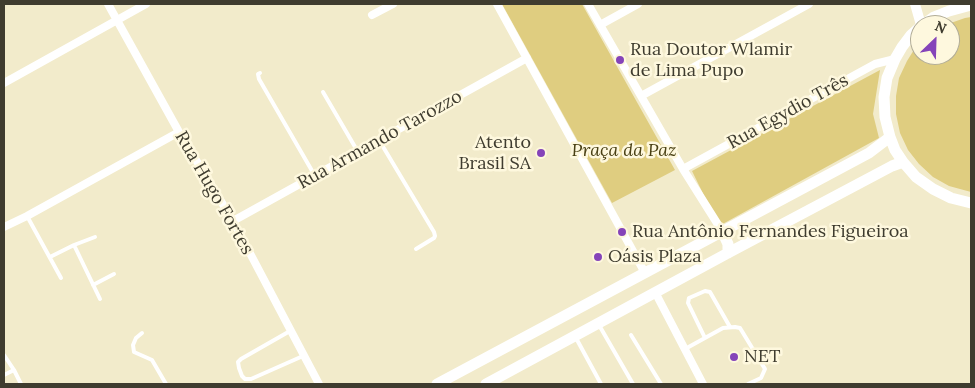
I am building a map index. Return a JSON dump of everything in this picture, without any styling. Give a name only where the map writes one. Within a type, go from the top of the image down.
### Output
[{"type":"main road","points":[[945,7],[971,5]]},
{"type":"main road","points":[[910,37],[902,46],[887,78],[884,97],[885,117],[890,137],[895,150],[916,177],[932,190],[951,198],[971,203]]},
{"type":"main road","points":[[486,384],[527,349],[645,273],[869,153],[890,137]]},
{"type":"main road","points":[[437,384],[527,349],[575,336],[892,166],[903,162]]},
{"type":"main road","points":[[722,231],[728,244],[728,253]]},
{"type":"main road","points":[[645,273],[655,292]]},
{"type":"street","name":"Rua Hugo Fortes","points":[[108,4],[179,132],[233,221],[319,384]]},
{"type":"street","points":[[4,83],[146,4]]},
{"type":"street","points":[[372,15],[393,4]]},
{"type":"street","points":[[498,4],[645,273]]},
{"type":"street","points":[[588,4],[683,170],[722,231]]},
{"type":"street","points":[[600,25],[638,4]]},
{"type":"street","points":[[641,96],[809,4]]},
{"type":"street","name":"Rua Armando Tarozzo","points":[[233,221],[527,58]]},
{"type":"street","name":"Rua Egydio Três","points":[[683,170],[875,64],[895,59]]},
{"type":"street","points":[[4,227],[179,132]]},
{"type":"street","points":[[655,292],[704,384]]},
{"type":"lane","points":[[260,73],[258,74],[259,79],[315,176]]},
{"type":"lane","points":[[323,92],[358,152]]},
{"type":"lane","points":[[379,140],[434,232],[434,238],[416,249]]},
{"type":"lane","points":[[27,216],[62,278]]},
{"type":"lane","points":[[50,257],[95,237]]},
{"type":"lane","points":[[74,245],[100,300]]},
{"type":"lane","points":[[93,285],[114,274]]},
{"type":"lane","points":[[705,338],[688,303],[689,298],[705,291],[710,292],[730,327]]},
{"type":"lane","points":[[598,323],[633,384]]},
{"type":"lane","points":[[685,349],[723,328],[740,328],[765,369],[761,378],[748,384]]},
{"type":"lane","points":[[290,331],[241,358],[238,362],[242,376],[245,379],[251,380],[304,356]]},
{"type":"lane","points":[[142,333],[136,338],[133,345],[134,352],[152,360],[166,384]]},
{"type":"lane","points":[[631,335],[661,384]]},
{"type":"lane","points":[[575,336],[601,384]]},
{"type":"lane","points":[[4,355],[21,384]]},
{"type":"lane","points":[[4,375],[14,370]]},
{"type":"green space","name":"Praça da Paz","points":[[502,4],[582,4],[675,170],[612,203]]},
{"type":"green space","points":[[971,17],[971,192],[949,186],[933,177],[919,164],[908,150],[900,133],[896,114],[899,78],[910,56],[910,65],[960,65],[960,20]]},
{"type":"green space","points":[[880,70],[873,114],[879,138],[719,226],[692,171]]},
{"type":"place","name":"Rua Doutor Wlamir de Lima Pupo","points":[[620,60]]},
{"type":"place","name":"Atento Brasil SA","points":[[541,153]]},
{"type":"place","name":"Rua Antônio Fernandes Figueiroa","points":[[622,232]]},
{"type":"place","name":"Oásis Plaza","points":[[598,257]]},
{"type":"place","name":"NET","points":[[734,357]]}]
